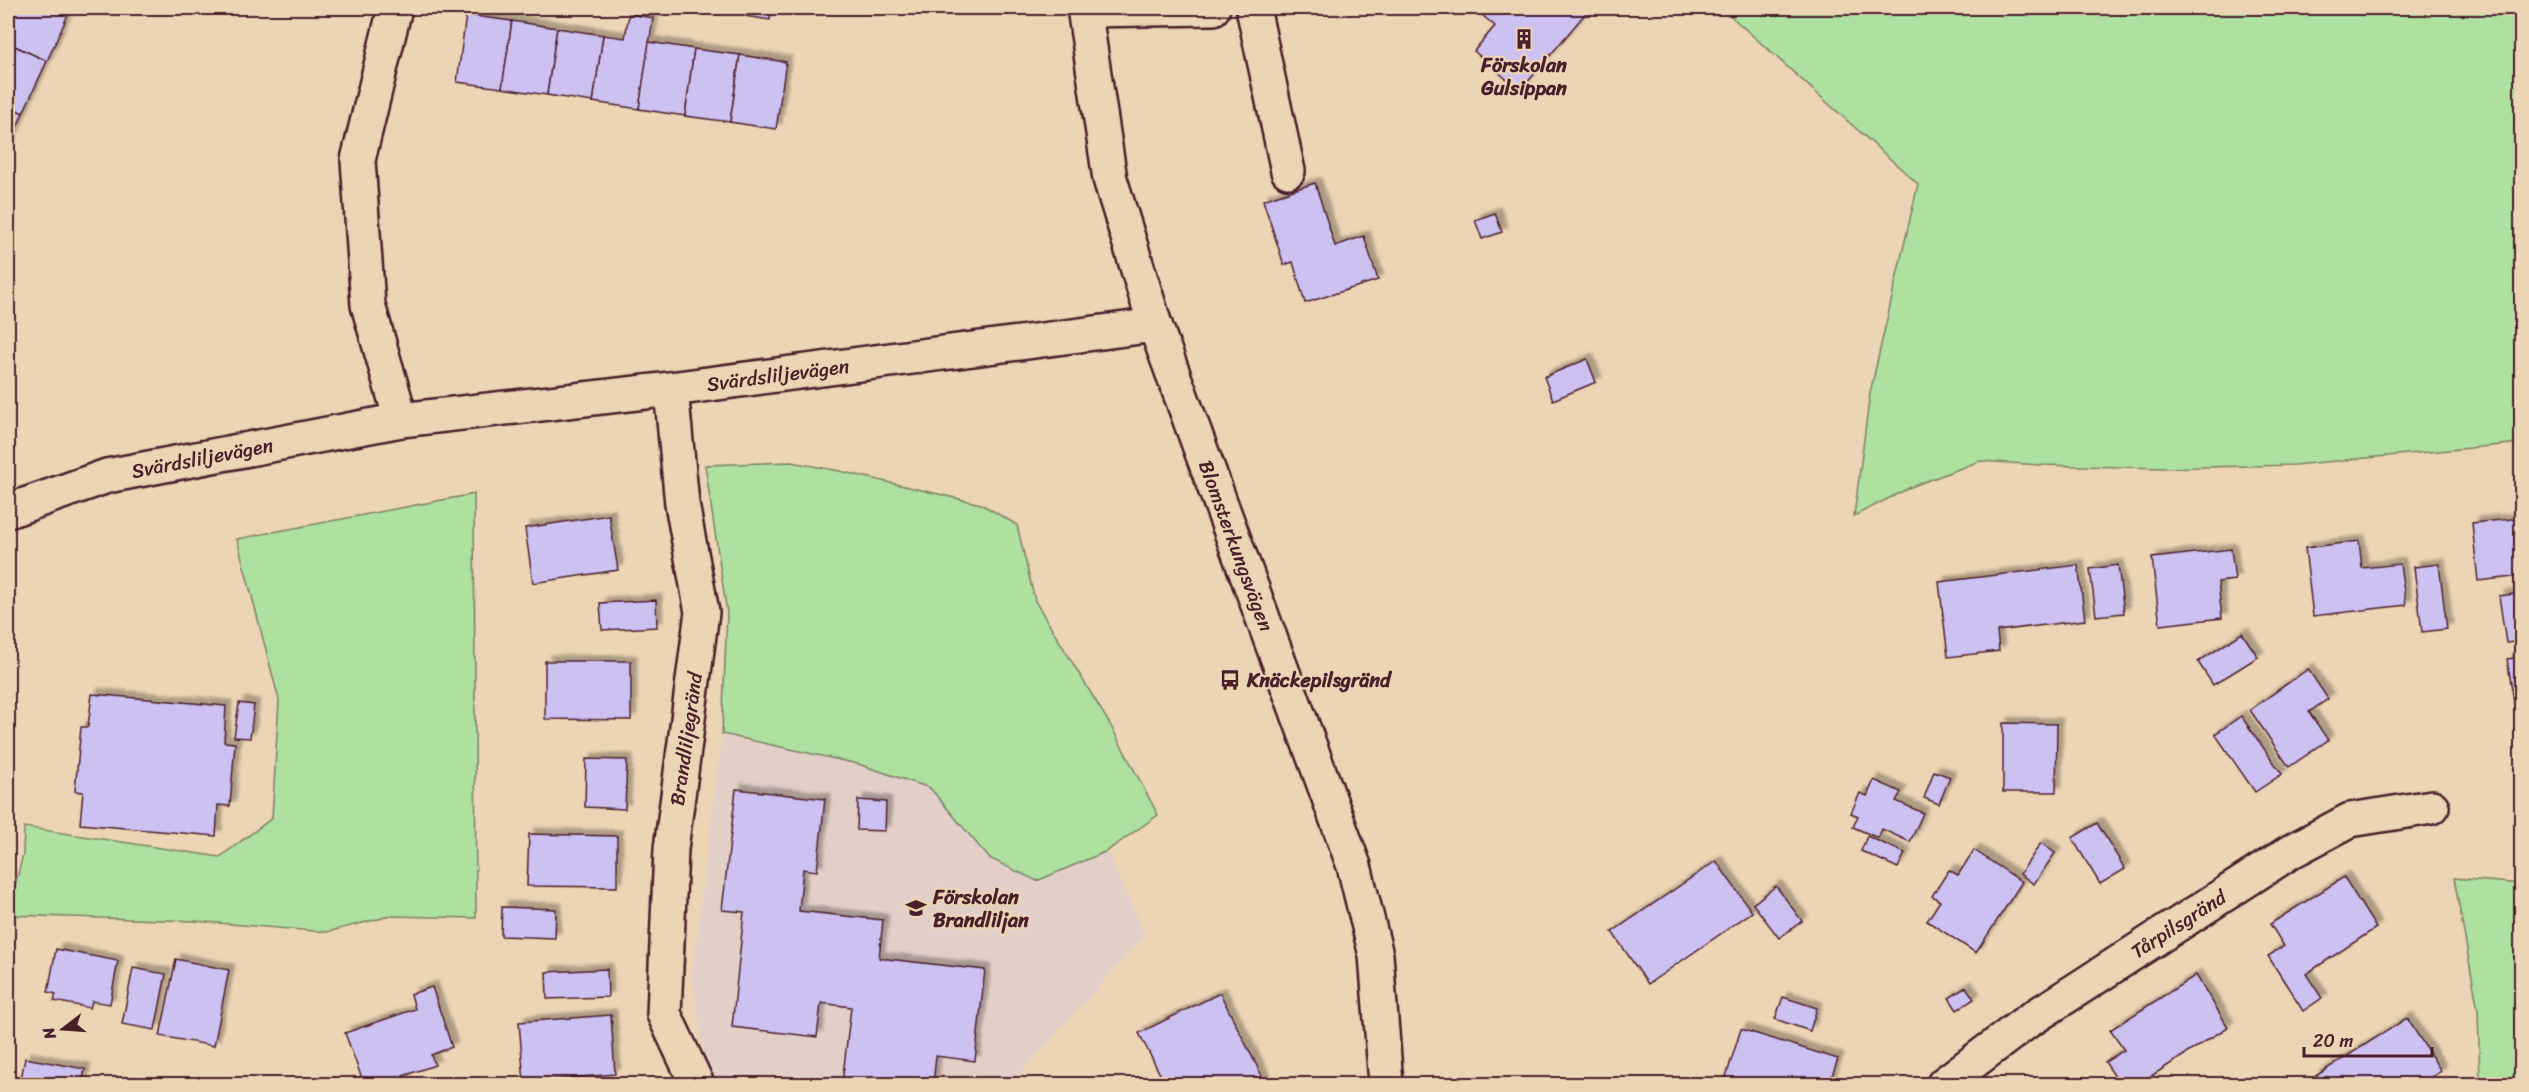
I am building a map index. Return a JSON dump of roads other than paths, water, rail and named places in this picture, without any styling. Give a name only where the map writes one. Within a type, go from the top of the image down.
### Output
[{"type":"street","points":[[394,8],[358,160],[368,305],[401,420]]},
{"type":"street","points":[[1084,9],[1213,8]]},
{"type":"street","points":[[1253,8],[1288,171]]},
{"type":"street","name":"Blomsterkungsvägen","points":[[1084,9],[1110,180],[1155,325],[1328,789],[1354,866],[1376,955],[1386,1084]]},
{"type":"street","name":"Svärdsliljevägen","points":[[8,511],[107,476],[401,420],[671,389],[1155,325]]},
{"type":"street","name":"Brandliljegränd","points":[[671,389],[682,504],[702,612],[671,849],[664,1014],[697,1084]]},
{"type":"street","name":"Tårpilsgränd","points":[[1944,1084],[2025,1023],[2290,852],[2350,820],[2432,807]]},
{"type":"place","name":"Förskolan Gulsippan","points":[[1524,39]]},
{"type":"place","name":"Knäckepilsgränd","points":[[1230,680]]},
{"type":"place","name":"Förskolan Brandliljan","points":[[916,908]]}]
